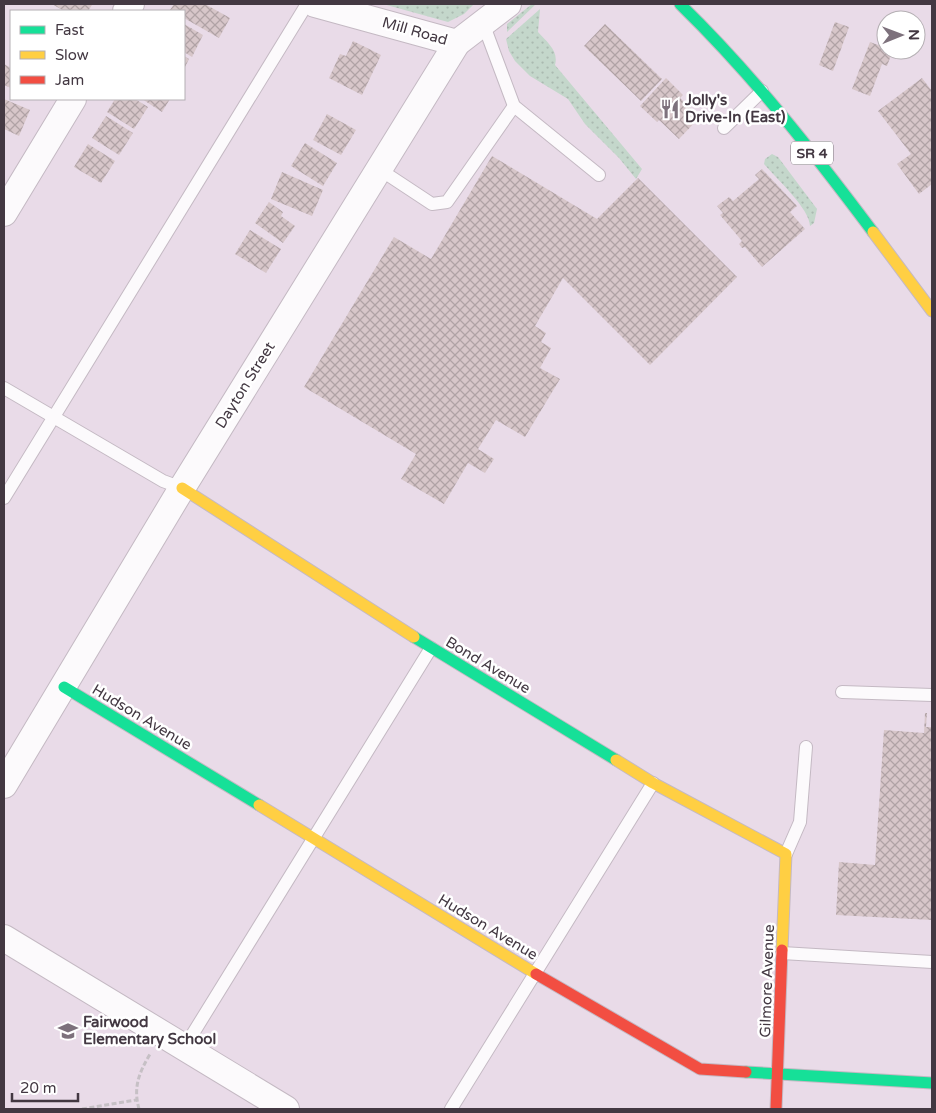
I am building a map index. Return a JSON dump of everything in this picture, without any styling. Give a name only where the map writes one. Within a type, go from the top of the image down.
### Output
[{"type":"main road","name":"SR 4","points":[[680,4],[744,69],[932,311]]},
{"type":"main road","name":"Bond Avenue","points":[[182,488],[431,648],[653,783],[786,854]]},
{"type":"main road","name":"Hudson Avenue","points":[[64,687],[535,973],[700,1069],[932,1083]]},
{"type":"main road","name":"Gilmore Avenue","points":[[776,1109],[786,854]]},
{"type":"street","name":"Mill Road","points":[[315,4],[457,43]]},
{"type":"street","name":"Dayton Street","points":[[4,785],[182,488],[457,43],[508,4]]},
{"type":"street","points":[[4,213],[72,100]]},
{"type":"street","points":[[4,938],[286,1109]]},
{"type":"lane","points":[[4,498],[307,4]]},
{"type":"lane","points":[[483,23],[514,106],[599,175]]},
{"type":"lane","points":[[724,128],[762,91]]},
{"type":"lane","points":[[379,169],[432,204],[447,202],[514,106]]},
{"type":"lane","points":[[4,388],[54,419],[163,481],[182,488]]},
{"type":"lane","points":[[184,1048],[431,648]]},
{"type":"lane","points":[[842,692],[932,695]]},
{"type":"lane","points":[[786,854],[800,822],[806,747]]},
{"type":"lane","points":[[451,1109],[653,783]]},
{"type":"lane","points":[[782,953],[932,962]]},
{"type":"path","points":[[139,1109],[136,1100],[138,1073],[153,1048]]},
{"type":"path","points":[[82,1109],[136,1100]]},
{"type":"green space","points":[[383,4],[474,4],[464,14],[448,22]]},
{"type":"green space","points":[[532,4],[536,4],[507,32],[507,24]]},
{"type":"green space","points":[[540,9],[538,32],[554,51],[555,65],[642,169],[636,179],[619,158],[585,124],[568,99],[530,76],[515,61],[509,51],[506,39]]},
{"type":"green space","points":[[772,154],[778,157],[817,209],[814,223],[810,226],[809,219],[799,203],[764,164],[765,159]]},
{"type":"building","points":[[52,4],[92,5],[89,10],[62,10]]},
{"type":"building","points":[[174,4],[205,4],[230,18],[219,38],[185,19],[185,10],[170,10]]},
{"type":"building","points":[[835,22],[849,27],[833,71],[819,65]]},
{"type":"building","points":[[605,24],[662,79],[641,101],[584,46]]},
{"type":"building","points":[[185,25],[203,35],[192,57],[185,53]]},
{"type":"building","points":[[353,41],[381,55],[362,95],[329,78],[340,54],[346,56]]},
{"type":"building","points":[[870,42],[876,44],[876,60],[889,60],[887,66],[882,64],[870,96],[852,89]]},
{"type":"building","points":[[185,57],[189,59],[185,67]]},
{"type":"building","points":[[4,64],[10,67],[10,88],[4,85]]},
{"type":"building","points":[[666,78],[683,95],[680,98],[700,117],[679,139],[659,120],[657,122],[640,106]]},
{"type":"building","points":[[922,78],[932,91],[932,184],[919,194],[897,164],[911,154],[878,111]]},
{"type":"building","points":[[4,99],[30,110],[19,136],[4,129]]},
{"type":"building","points":[[114,100],[137,100],[148,107],[134,129],[107,112]]},
{"type":"building","points":[[144,100],[169,100],[162,112]]},
{"type":"building","points":[[327,114],[356,130],[341,155],[313,140]]},
{"type":"building","points":[[106,116],[133,133],[119,155],[92,138]]},
{"type":"building","points":[[305,143],[337,163],[323,186],[291,166]]},
{"type":"building","points":[[88,144],[115,161],[101,183],[74,167]]},
{"type":"building","points":[[492,156],[597,219],[638,178],[737,277],[650,365],[563,278],[535,326],[546,333],[541,342],[551,348],[540,368],[560,379],[525,437],[496,420],[478,449],[494,459],[485,473],[468,463],[444,504],[401,479],[416,454],[304,387],[394,237],[431,259]]},
{"type":"building","points":[[762,169],[797,206],[790,212],[805,229],[762,267],[745,247],[742,248],[739,244],[742,241],[720,215],[723,213],[717,206],[729,197],[733,201],[759,179],[755,175]]},
{"type":"building","points":[[282,172],[323,190],[312,216],[271,199]]},
{"type":"building","points":[[269,202],[283,212],[281,216],[295,226],[283,243],[255,223]]},
{"type":"building","points":[[250,230],[281,249],[266,273],[235,254]]},
{"type":"building","points":[[925,713],[927,713],[926,727],[932,727],[932,920],[836,915],[839,862],[875,865],[884,730],[924,733]]},
{"type":"traffic: fast","points":[[680,4],[732,58],[781,114],[873,232]]},
{"type":"traffic: fast","points":[[414,637],[616,760]]},
{"type":"traffic: fast","points":[[64,687],[259,805]]},
{"type":"traffic: fast","points":[[746,1072],[932,1083]]},
{"type":"traffic: slow","points":[[873,232],[932,311]]},
{"type":"traffic: slow","points":[[182,488],[414,637]]},
{"type":"traffic: slow","points":[[616,760],[653,783],[786,854],[782,950]]},
{"type":"traffic: slow","points":[[259,805],[536,974]]},
{"type":"traffic: jam","points":[[776,1109],[782,950]]},
{"type":"traffic: jam","points":[[536,974],[700,1069],[746,1072]]},
{"type":"place","name":"Jolly's Drive-In (East)","points":[[670,109]]},
{"type":"place","name":"Fairwood Elementary School","points":[[68,1031]]}]
